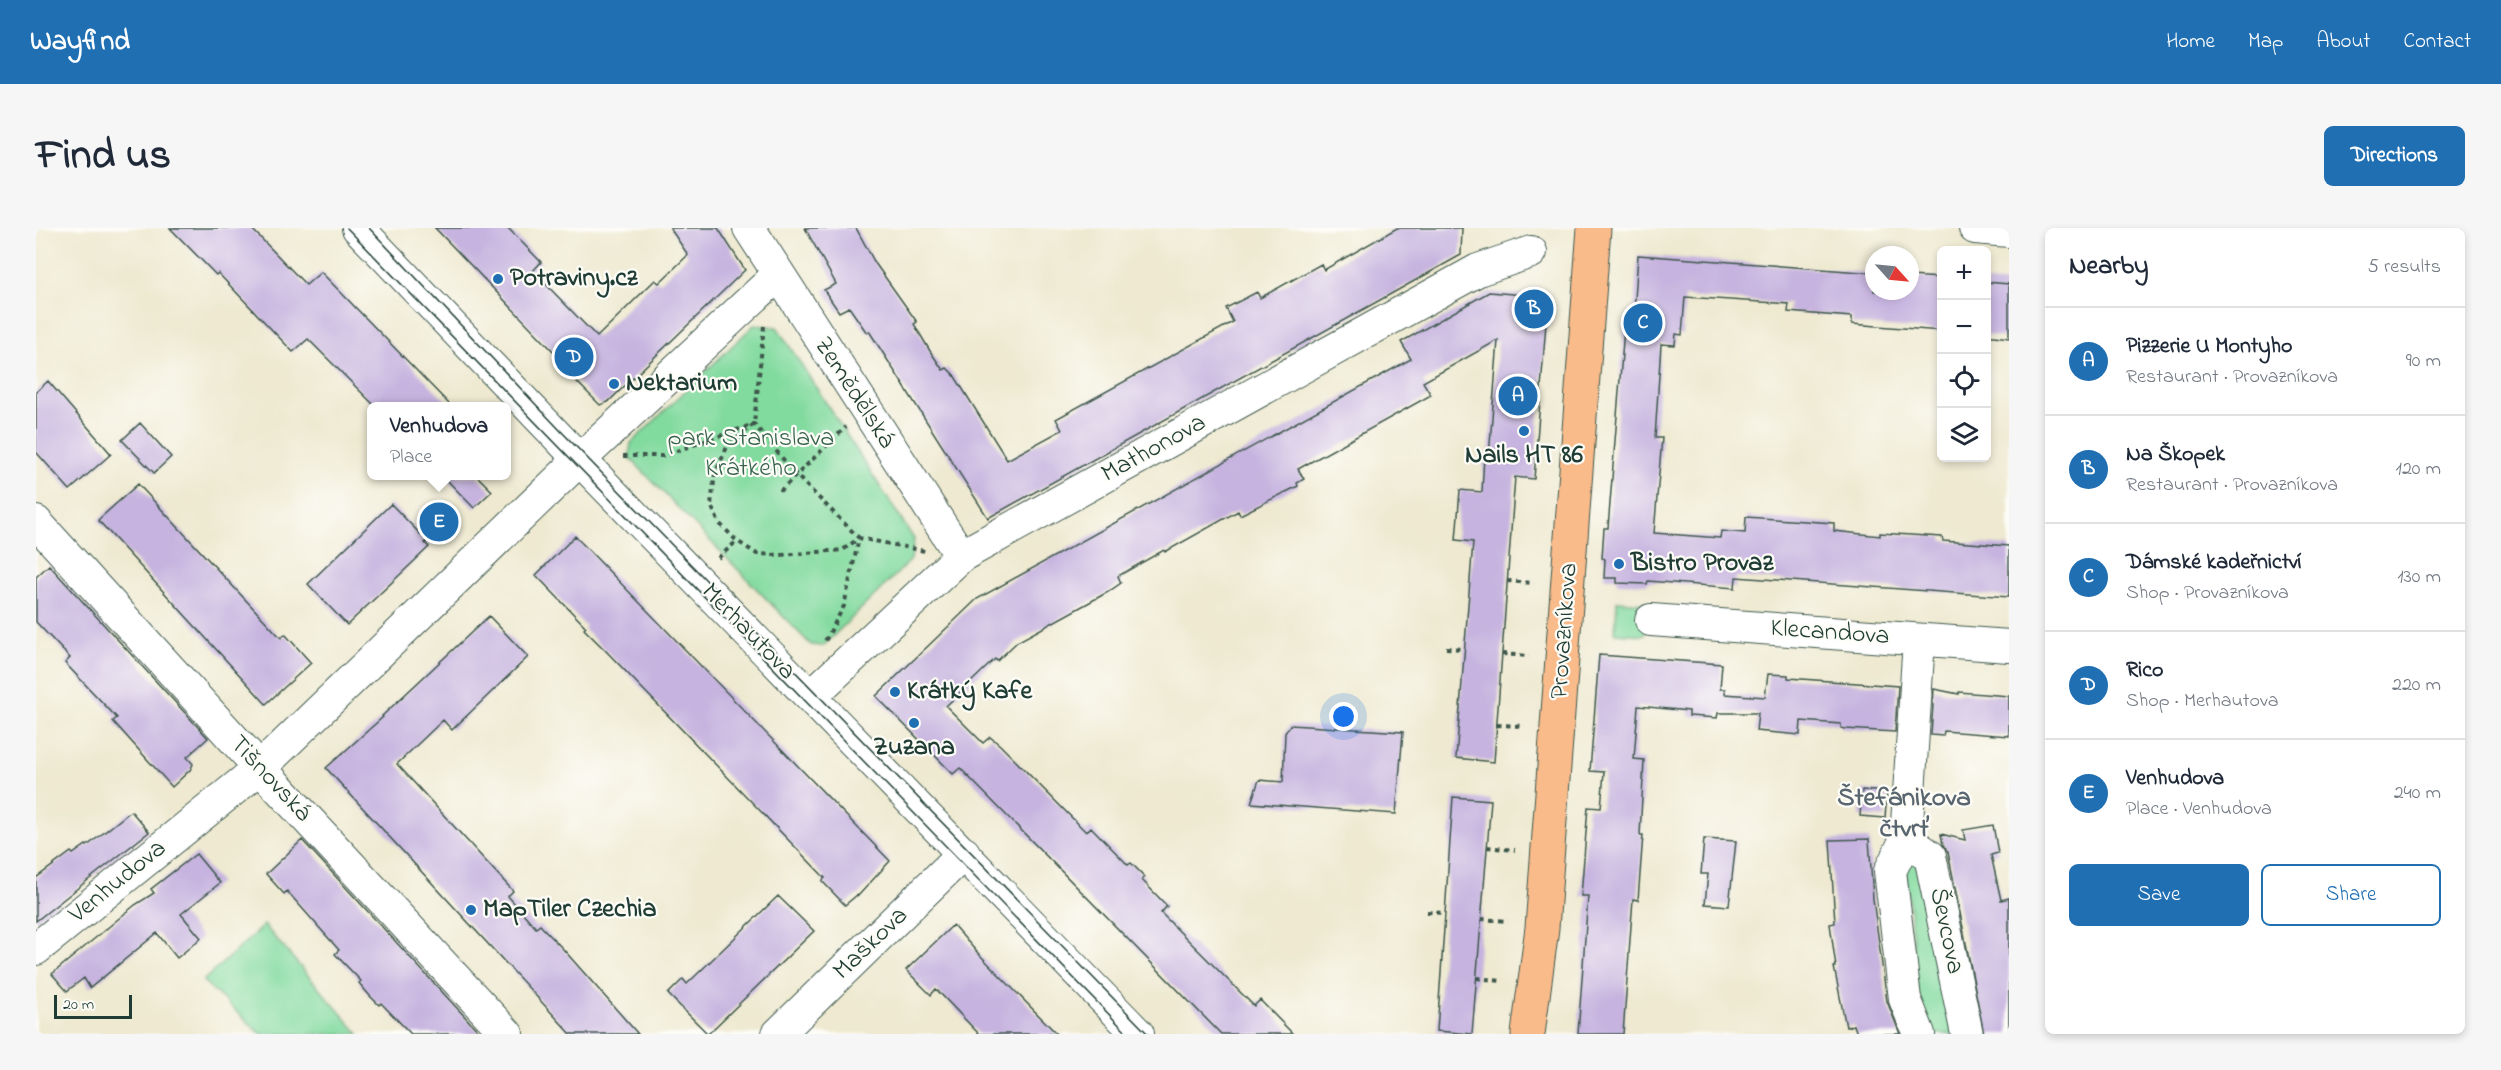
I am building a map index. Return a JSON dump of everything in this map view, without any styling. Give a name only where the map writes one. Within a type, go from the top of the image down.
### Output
[{"type":"main road","name":"Provazníkova","points":[[1528,1034],[1542,928],[1594,228]]},
{"type":"street","name":"Merhautova","points":[[358,228],[580,460],[1138,1034]]},
{"type":"street","name":"Zemědělská","points":[[749,228],[770,283],[961,556]]},
{"type":"street","points":[[1975,228],[2009,231]]},
{"type":"street","name":"Mathonova","points":[[811,696],[961,556],[1478,270],[1531,252]]},
{"type":"street","name":"Venhudova","points":[[36,949],[260,768],[580,460],[770,283]]},
{"type":"street","name":"Tišnovská","points":[[36,522],[507,1034]]},
{"type":"street","name":"Klecandova","points":[[1651,620],[2009,646]]},
{"type":"street","name":"Ševcova","points":[[1919,640],[1906,840],[1890,871],[1905,999],[1919,1034]]},
{"type":"street","name":"Ševcova","points":[[1906,840],[1930,856],[1967,1034]]},
{"type":"street","name":"Maškova","points":[[778,1034],[964,853]]},
{"type":"path","points":[[770,283],[768,317],[764,326],[754,424],[728,447],[715,474],[711,505],[719,523],[736,541],[757,554],[781,555],[843,550],[859,538]]},
{"type":"path","points":[[620,456],[662,456],[754,424]]},
{"type":"path","points":[[754,424],[797,476],[859,538],[924,552]]},
{"type":"path","points":[[780,491],[849,424]]},
{"type":"path","points":[[823,645],[844,606],[859,538]]},
{"type":"path","points":[[718,558],[736,541]]},
{"type":"path","points":[[1507,581],[1534,583]]},
{"type":"path","points":[[1446,648],[1465,649]]},
{"type":"path","points":[[1502,654],[1529,656]]},
{"type":"path","points":[[1497,725],[1524,726]]},
{"type":"path","points":[[1486,847],[1515,850]]},
{"type":"path","points":[[1427,912],[1445,913]]},
{"type":"path","points":[[1481,919],[1508,921]]},
{"type":"path","points":[[1477,978],[1502,981]]},
{"type":"green space","name":"park Stanislava Krátkého","points":[[754,325],[777,327],[914,539],[911,560],[823,646],[811,645],[629,457],[631,443]]},
{"type":"green space","points":[[1617,601],[1648,603],[1645,635],[1615,633]]},
{"type":"green space","points":[[1905,862],[1917,862],[1956,1034],[1927,1034],[1920,1014]]},
{"type":"green space","points":[[264,925],[359,1034],[261,1034],[203,981]]},
{"type":"building","points":[[170,228],[251,228],[306,285],[321,272],[447,402],[371,402],[308,339],[293,352],[218,273],[216,275]]},
{"type":"building","points":[[435,228],[508,228],[541,262],[533,271],[597,337],[655,280],[659,283],[688,255],[670,228],[718,228],[745,270],[608,402],[600,405],[577,382],[580,379]]},
{"type":"building","points":[[805,228],[856,228],[875,263],[917,322],[914,324],[930,351],[943,370],[947,368],[954,375],[1007,460],[1062,430],[1056,419],[1233,322],[1226,308],[1257,292],[1260,298],[1321,264],[1324,270],[1397,228],[1462,228],[1461,255],[988,518],[869,331],[867,333],[849,307],[839,312],[824,290],[836,284]]},
{"type":"building","points":[[1638,255],[1865,272],[1865,300],[1919,300],[1919,277],[1937,278],[1937,331],[1852,324],[1852,317],[1788,312],[1789,304],[1685,297],[1682,335],[1676,334],[1675,345],[1661,344],[1655,438],[1662,438],[1654,533],[1720,538],[1721,531],[1745,533],[1746,517],[1834,523],[1834,531],[1880,536],[1880,533],[1942,537],[1943,541],[2009,546],[2009,597],[1736,577],[1735,588],[1648,581],[1647,584],[1617,583],[1617,578],[1604,578],[1605,559],[1602,558],[1604,528],[1608,528],[1624,329],[1633,329]]},
{"type":"building","points":[[1991,282],[2009,284],[2009,338],[1991,336]]},
{"type":"building","points":[[1489,292],[1548,297],[1534,479],[1515,477],[1494,762],[1456,758],[1473,542],[1456,540],[1460,490],[1482,492],[1484,456],[1489,457],[1498,340],[1423,382],[1431,395],[1298,469],[1304,479],[1297,483],[1298,486],[1240,515],[1238,511],[1165,552],[1164,550],[1118,576],[1121,583],[1108,592],[1017,642],[997,661],[995,659],[946,706],[983,743],[990,737],[1000,745],[1086,832],[1091,827],[1128,865],[1131,863],[1145,877],[1142,880],[1167,906],[1161,913],[1254,1006],[1260,1000],[1293,1034],[1221,1034],[960,768],[953,774],[876,696],[977,599],[1411,359],[1401,342]]},
{"type":"building","points":[[48,381],[111,454],[70,490],[36,452],[36,392]]},
{"type":"building","points":[[140,423],[171,457],[154,473],[122,440]]},
{"type":"building","points":[[447,480],[481,480],[492,491],[474,508]]},
{"type":"building","points":[[138,484],[281,638],[285,634],[311,663],[266,704],[98,520]]},
{"type":"building","points":[[391,504],[427,541],[425,543],[429,547],[347,625],[308,584]]},
{"type":"building","points":[[575,536],[890,861],[858,896],[845,905],[822,881],[825,878],[584,629],[586,627],[536,575]]},
{"type":"building","points":[[49,565],[208,738],[187,757],[193,764],[190,770],[172,787],[113,721],[117,718],[65,663],[70,658],[36,622],[36,577]]},
{"type":"building","points":[[489,616],[528,657],[452,730],[443,720],[397,764],[513,891],[508,896],[536,928],[540,925],[638,1034],[571,1034],[326,768]]},
{"type":"building","points":[[1599,655],[1722,664],[1720,689],[1725,689],[1725,694],[1765,697],[1768,674],[1788,675],[1788,678],[1898,686],[1895,732],[1846,729],[1841,728],[1841,724],[1801,721],[1800,735],[1756,731],[1758,713],[1718,713],[1717,718],[1689,716],[1689,711],[1638,706],[1634,759],[1644,760],[1640,835],[1643,835],[1638,900],[1633,899],[1623,1034],[1578,1034],[1588,896],[1581,896],[1588,807],[1601,808],[1604,772],[1590,771]]},
{"type":"building","points":[[1934,689],[1959,694],[1959,692],[2009,696],[2009,736],[1944,731],[1943,736],[1931,735]]},
{"type":"building","points":[[1290,725],[1403,732],[1396,814],[1251,803],[1259,780],[1283,782],[1285,733]]},
{"type":"building","points":[[1862,790],[1887,792],[1885,818],[1860,816]]},
{"type":"building","points":[[1453,797],[1491,800],[1472,1034],[1437,1031]]},
{"type":"building","points":[[131,811],[149,832],[36,921],[36,878],[71,852],[73,854],[87,846]]},
{"type":"building","points":[[1993,825],[1998,853],[1991,855],[2001,900],[2009,898],[2009,1034],[1984,1034],[1948,852],[1943,845],[1941,834],[1965,840],[1963,830]]},
{"type":"building","points":[[1704,839],[1736,841],[1729,906],[1705,904],[1708,874],[1701,874]]},
{"type":"building","points":[[1869,839],[1873,899],[1887,1001],[1900,1034],[1857,1034],[1854,1025],[1846,1027],[1834,967],[1836,967],[1830,924],[1835,923],[1830,840]]},
{"type":"building","points":[[302,840],[481,1034],[411,1034],[381,1003],[379,1005],[370,996],[359,983],[361,981],[335,954],[339,950],[287,891],[284,894],[266,874]]},
{"type":"building","points":[[196,854],[220,883],[181,914],[201,938],[177,958],[157,933],[90,988],[84,978],[67,991],[52,974],[135,905],[154,893],[151,889]]},
{"type":"building","points":[[778,896],[814,931],[708,1034],[668,994],[683,979],[687,984]]},
{"type":"building","points":[[953,925],[1057,1034],[979,1034],[936,989],[931,995],[906,970]]},
{"type":"tram line","points":[[347,228],[1128,1034]]},
{"type":"tram line","points":[[369,228],[558,428],[1148,1034]]},
{"type":"place","name":"Potraviny.cz","points":[[498,279]]},
{"type":"place","name":"Na Škopek","points":[[1534,309]]},
{"type":"place","name":"Dámské kadeřnictví","points":[[1643,323]]},
{"type":"place","name":"Rico","points":[[574,357]]},
{"type":"place","name":"Nektarium","points":[[614,384]]},
{"type":"place","name":"Pizzerie U Montyho","points":[[1518,396]]},
{"type":"place","name":"Nails HT 86","points":[[1524,431]]},
{"type":"place","name":"Venhudova","points":[[439,522]]},
{"type":"place","name":"Bistro Provaz","points":[[1619,564]]},
{"type":"place","name":"Krátký Kafe","points":[[895,692]]},
{"type":"place","name":"Zuzana","points":[[914,723]]},
{"type":"place","name":"MapTiler Czechia","points":[[471,910]]},
{"type":"district","name":"Štefánikova čtvrť","points":[[1904,814]]}]
